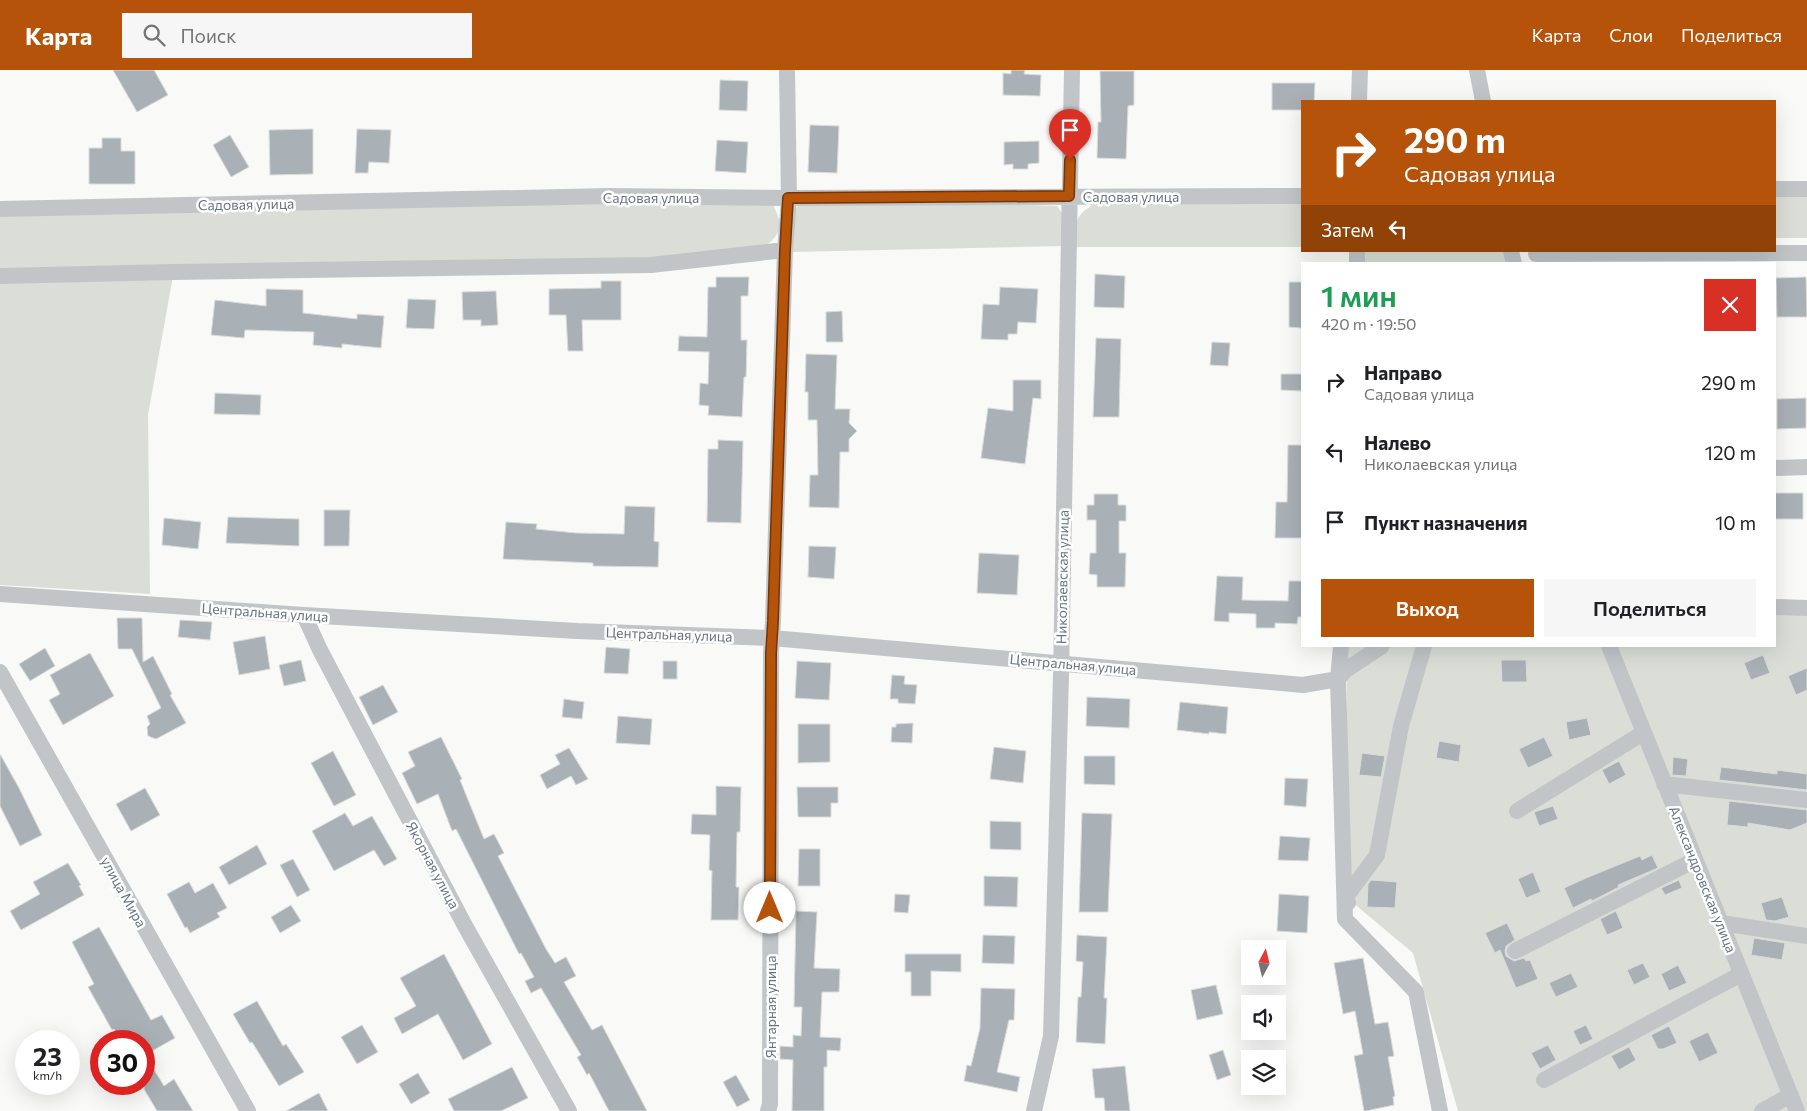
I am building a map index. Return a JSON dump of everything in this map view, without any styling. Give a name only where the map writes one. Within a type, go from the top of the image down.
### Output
[{"type":"street","name":"Янтарная улица","points":[[769,1107],[771,673],[788,198],[788,70]]},
{"type":"street","name":"Николаевская улица","points":[[1035,1110],[1050,1036],[1060,663],[1072,70]]},
{"type":"street","points":[[1359,100],[1360,70]]},
{"type":"street","points":[[1477,70],[1483,100]]},
{"type":"street","points":[[1776,189],[1807,189]]},
{"type":"street","name":"Садовая улица","points":[[0,209],[599,197],[1301,196]]},
{"type":"street","points":[[0,276],[651,265],[785,250]]},
{"type":"street","points":[[1537,256],[1807,253]]},
{"type":"street","points":[[1776,468],[1807,468]]},
{"type":"street","name":"Центральная улица","points":[[0,594],[576,631],[772,638],[1303,684],[1338,679]]},
{"type":"street","points":[[1776,607],[1807,608]]},
{"type":"street","name":"Якорная улица","points":[[304,615],[320,650],[464,924],[569,1111]]},
{"type":"street","points":[[1341,647],[1338,679],[1345,919],[1416,992],[1440,1111]]},
{"type":"street","points":[[1338,679],[1346,670],[1380,647]]},
{"type":"street","points":[[1354,928],[1346,897],[1377,855],[1401,726],[1424,647]]},
{"type":"street","name":"Александровская улица","points":[[1609,647],[1797,1111]]},
{"type":"street","name":"улица Мира","points":[[0,672],[248,1111]]},
{"type":"street","points":[[1517,811],[1643,732]]},
{"type":"street","points":[[1664,784],[1807,800]]},
{"type":"street","points":[[1516,951],[1695,860]]},
{"type":"street","points":[[1721,923],[1807,936]]},
{"type":"street","points":[[1544,1080],[1741,974]]},
{"type":"street","points":[[1762,1111],[1791,1094]]},
{"type":"shaded area","points":[[1776,183],[1807,183],[1807,238],[1776,238]]},
{"type":"shaded area","points":[[1301,201],[1301,247],[1074,247],[1079,216],[1096,203]]},
{"type":"shaded area","points":[[608,202],[773,205],[780,223],[775,237],[765,246],[650,258],[0,270],[0,216]]},
{"type":"shaded area","points":[[802,202],[953,202],[1057,206],[1064,216],[1064,246],[792,252],[792,213]]},
{"type":"shaded area","points":[[1363,252],[1518,252],[1519,262],[1363,262]]},
{"type":"shaded area","points":[[173,276],[148,415],[150,594],[0,585],[0,282]]},
{"type":"shaded area","points":[[1776,615],[1807,615],[1807,1111],[1458,1111],[1413,953],[1346,897],[1347,647],[1776,647]]},
{"type":"building","points":[[113,70],[154,70],[168,95],[137,112]]},
{"type":"building","points":[[1011,70],[1025,70],[1024,74],[1041,75],[1040,96],[1003,95],[1003,73],[1011,74]]},
{"type":"building","points":[[1100,71],[1134,71],[1134,105],[1128,106],[1126,159],[1097,158],[1098,122],[1101,122]]},
{"type":"building","points":[[720,80],[748,81],[747,111],[719,110]]},
{"type":"building","points":[[1272,83],[1315,83],[1314,100],[1301,100],[1301,110],[1272,110]]},
{"type":"building","points":[[810,125],[839,126],[837,173],[808,172]]},
{"type":"building","points":[[313,129],[313,174],[270,175],[269,130]]},
{"type":"building","points":[[357,129],[391,130],[389,163],[369,162],[368,173],[355,173]]},
{"type":"building","points":[[230,135],[249,167],[231,177],[213,145]]},
{"type":"building","points":[[102,138],[121,138],[121,151],[135,151],[135,184],[89,184],[89,148],[102,148]]},
{"type":"building","points":[[717,140],[748,142],[746,173],[715,171]]},
{"type":"building","points":[[1039,141],[1039,163],[1028,164],[1028,169],[1013,169],[1013,164],[1004,165],[1004,142]]},
{"type":"building","points":[[1095,274],[1125,276],[1124,308],[1094,307]]},
{"type":"building","points":[[716,277],[749,277],[748,296],[741,296],[741,340],[747,340],[742,417],[708,415],[709,406],[699,405],[700,383],[708,384],[709,352],[678,351],[679,336],[707,337],[708,287],[716,287]]},
{"type":"building","points":[[1806,277],[1807,317],[1777,317],[1776,278]]},
{"type":"building","points":[[601,281],[621,281],[621,320],[582,320],[583,351],[568,351],[566,315],[549,315],[549,289],[601,288]]},
{"type":"building","points":[[1289,282],[1301,282],[1301,328],[1289,327]]},
{"type":"building","points":[[1000,287],[1038,289],[1036,323],[1018,322],[1017,334],[1008,334],[1008,340],[981,339],[983,304],[999,305]]},
{"type":"building","points":[[266,289],[303,290],[303,313],[357,319],[357,314],[384,316],[381,348],[342,344],[342,348],[313,345],[314,332],[245,330],[244,338],[211,335],[215,300],[266,306]]},
{"type":"building","points":[[496,291],[498,325],[481,326],[481,320],[463,320],[462,292]]},
{"type":"building","points":[[408,299],[436,300],[434,329],[406,328]]},
{"type":"building","points":[[842,311],[843,342],[826,342],[826,312]]},
{"type":"building","points":[[1096,338],[1121,339],[1119,417],[1093,417]]},
{"type":"building","points":[[1212,342],[1230,343],[1228,366],[1210,365]]},
{"type":"building","points":[[806,354],[837,355],[835,409],[850,409],[849,423],[857,431],[849,439],[849,452],[840,452],[839,508],[809,507],[810,475],[818,475],[817,420],[808,420],[808,392],[805,392]]},
{"type":"building","points":[[1281,374],[1301,374],[1301,391],[1281,390]]},
{"type":"building","points":[[1013,380],[1041,380],[1041,399],[1033,398],[1025,464],[981,458],[988,408],[1013,411]]},
{"type":"building","points":[[215,393],[261,395],[260,415],[214,414]]},
{"type":"building","points":[[1806,398],[1806,428],[1777,429],[1777,399]]},
{"type":"building","points":[[718,440],[743,441],[741,523],[707,522],[708,449],[718,449]]},
{"type":"building","points":[[1288,445],[1301,445],[1301,538],[1275,538],[1276,502],[1287,502]]},
{"type":"building","points":[[1776,493],[1803,493],[1803,519],[1776,519]]},
{"type":"building","points":[[1094,494],[1118,494],[1118,505],[1126,505],[1126,521],[1119,521],[1119,553],[1126,553],[1125,587],[1097,587],[1097,575],[1089,574],[1090,553],[1096,553],[1096,520],[1087,520],[1087,505],[1094,505]]},
{"type":"building","points":[[625,506],[655,507],[654,541],[659,542],[658,567],[593,566],[593,563],[503,559],[506,522],[537,524],[536,529],[576,533],[624,534]]},
{"type":"building","points":[[324,510],[350,510],[349,546],[324,546]]},
{"type":"building","points":[[228,517],[299,519],[299,546],[226,543]]},
{"type":"building","points":[[164,518],[201,522],[198,549],[162,545]]},
{"type":"building","points":[[809,546],[836,547],[834,579],[808,577]]},
{"type":"building","points":[[979,553],[1019,555],[1017,595],[977,593]]},
{"type":"building","points":[[1217,576],[1243,577],[1242,600],[1288,601],[1289,581],[1301,581],[1301,617],[1298,617],[1297,624],[1275,623],[1275,628],[1256,628],[1256,614],[1229,613],[1229,622],[1214,621]]},
{"type":"building","points":[[117,618],[142,618],[143,662],[153,656],[172,694],[170,695],[186,723],[156,739],[148,736],[147,727],[150,724],[147,716],[161,708],[132,649],[118,649]]},
{"type":"building","points":[[180,620],[212,622],[210,640],[178,637]]},
{"type":"building","points":[[265,636],[270,669],[239,675],[233,642]]},
{"type":"building","points":[[606,647],[630,649],[628,674],[604,673]]},
{"type":"building","points":[[45,648],[55,666],[30,681],[19,664]]},
{"type":"building","points":[[90,653],[114,696],[63,725],[49,700],[60,694],[50,675]]},
{"type":"building","points":[[1763,655],[1770,673],[1751,680],[1744,663]]},
{"type":"building","points":[[301,660],[306,681],[284,686],[279,665]]},
{"type":"building","points":[[1501,660],[1526,660],[1527,682],[1502,682]]},
{"type":"building","points":[[663,661],[677,661],[677,679],[663,679]]},
{"type":"building","points":[[797,661],[831,663],[829,700],[795,698]]},
{"type":"building","points":[[1807,668],[1807,690],[1796,695],[1788,676]]},
{"type":"building","points":[[892,675],[905,676],[904,684],[917,685],[915,704],[898,703],[898,699],[890,699]]},
{"type":"building","points":[[383,685],[398,712],[373,725],[359,697]]},
{"type":"building","points":[[1087,697],[1130,699],[1129,728],[1086,726]]},
{"type":"building","points":[[564,699],[584,702],[582,719],[562,717]]},
{"type":"building","points":[[1180,702],[1228,707],[1226,734],[1177,730]]},
{"type":"building","points":[[618,716],[652,719],[650,745],[616,743]]},
{"type":"building","points":[[1587,718],[1591,735],[1569,740],[1566,722]]},
{"type":"building","points":[[913,723],[912,743],[891,742],[892,727],[896,727],[896,724]]},
{"type":"building","points":[[798,724],[830,724],[830,762],[798,763]]},
{"type":"building","points":[[441,737],[462,779],[460,780],[484,839],[494,834],[504,853],[498,856],[546,949],[555,963],[566,957],[576,976],[564,982],[592,1030],[602,1025],[647,1111],[609,1111],[589,1073],[587,1075],[577,1057],[581,1055],[541,988],[531,993],[525,981],[534,977],[521,953],[519,954],[456,829],[452,831],[438,794],[417,804],[402,773],[415,766],[408,752]]},
{"type":"building","points":[[1544,737],[1553,756],[1528,768],[1519,749]]},
{"type":"building","points":[[1439,741],[1461,745],[1459,762],[1436,758]]},
{"type":"building","points":[[994,747],[1026,751],[1023,783],[990,779]]},
{"type":"building","points":[[569,748],[588,779],[576,785],[571,776],[547,789],[540,775],[560,764],[555,755]]},
{"type":"building","points":[[333,751],[356,795],[334,806],[311,763]]},
{"type":"building","points":[[1362,753],[1385,756],[1381,777],[1359,775]]},
{"type":"building","points":[[0,754],[42,835],[20,846],[0,806]]},
{"type":"building","points":[[1084,756],[1115,756],[1115,785],[1084,784]]},
{"type":"building","points":[[1673,757],[1688,759],[1686,776],[1672,775]]},
{"type":"building","points":[[1619,761],[1626,775],[1609,784],[1602,770]]},
{"type":"building","points":[[1721,767],[1777,774],[1777,770],[1807,774],[1807,790],[1719,780]]},
{"type":"building","points":[[1285,778],[1308,779],[1306,807],[1284,805]]},
{"type":"building","points":[[716,786],[741,787],[740,832],[737,832],[736,887],[739,887],[738,920],[711,920],[712,871],[709,870],[710,835],[691,834],[692,814],[716,815]]},
{"type":"building","points":[[797,787],[838,787],[838,803],[831,803],[831,817],[798,817]]},
{"type":"building","points":[[145,788],[160,815],[131,831],[116,804]]},
{"type":"building","points":[[1729,801],[1807,810],[1807,823],[1790,830],[1748,823],[1748,827],[1727,825]]},
{"type":"building","points":[[1553,806],[1558,819],[1539,826],[1534,812]]},
{"type":"building","points":[[345,813],[353,826],[372,816],[397,859],[384,866],[374,850],[334,871],[312,831]]},
{"type":"building","points":[[1082,813],[1112,814],[1108,912],[1079,912]]},
{"type":"building","points":[[990,821],[1021,822],[1021,850],[990,849]]},
{"type":"building","points":[[1280,836],[1310,838],[1308,861],[1278,860]]},
{"type":"building","points":[[257,845],[267,864],[229,885],[219,867]]},
{"type":"building","points":[[799,849],[820,849],[820,886],[798,886]]},
{"type":"building","points":[[1652,855],[1658,868],[1618,885],[1619,887],[1592,901],[1591,899],[1573,908],[1564,888],[1640,856],[1642,860]]},
{"type":"building","points":[[293,859],[310,890],[297,897],[280,865]]},
{"type":"building","points":[[68,863],[81,885],[79,886],[84,895],[21,930],[10,911],[40,894],[33,882]]},
{"type":"building","points":[[1533,872],[1541,892],[1526,898],[1518,879]]},
{"type":"building","points":[[984,876],[1018,877],[1017,907],[984,906]]},
{"type":"building","points":[[1371,880],[1397,882],[1395,908],[1367,907],[1368,884]]},
{"type":"building","points":[[1679,880],[1682,888],[1665,895],[1661,888]]},
{"type":"building","points":[[189,882],[195,893],[213,883],[227,908],[217,913],[220,917],[190,933],[187,927],[185,928],[167,894]]},
{"type":"building","points":[[895,894],[910,895],[908,913],[894,912]]},
{"type":"building","points":[[1279,894],[1309,896],[1307,933],[1277,931]]},
{"type":"building","points":[[1782,897],[1789,917],[1775,921],[1766,920],[1761,903]]},
{"type":"building","points":[[291,905],[301,921],[280,933],[271,917]]},
{"type":"building","points":[[796,911],[817,912],[814,968],[840,969],[839,992],[822,992],[820,1037],[841,1038],[840,1051],[827,1050],[827,1067],[824,1067],[824,1111],[792,1111],[793,1060],[780,1059],[780,1046],[793,1047],[793,1035],[801,1036],[802,1007],[794,1007]]},
{"type":"building","points":[[1616,911],[1623,928],[1607,935],[1600,919]]},
{"type":"building","points":[[1507,923],[1515,940],[1506,946],[1506,956],[1514,961],[1524,958],[1526,961],[1530,960],[1538,979],[1516,988],[1500,950],[1495,953],[1485,933]]},
{"type":"building","points":[[99,927],[151,1020],[162,1015],[175,1038],[155,1049],[155,1030],[112,1030],[88,987],[94,984],[72,942]]},
{"type":"building","points":[[983,935],[1015,936],[1014,964],[982,963]]},
{"type":"building","points":[[1077,935],[1107,937],[1104,998],[1107,998],[1105,1044],[1076,1042],[1078,997],[1081,997],[1083,962],[1076,961]]},
{"type":"building","points":[[1754,938],[1785,943],[1782,960],[1751,955]]},
{"type":"building","points":[[444,954],[492,1044],[463,1060],[438,1014],[402,1034],[394,1018],[416,1006],[400,978]]},
{"type":"building","points":[[905,954],[961,954],[961,972],[931,971],[931,996],[911,996],[911,972],[905,972]]},
{"type":"building","points":[[1363,958],[1375,1024],[1388,1022],[1394,1056],[1388,1057],[1395,1096],[1393,1097],[1394,1105],[1366,1111],[1364,1111],[1354,1056],[1363,1054],[1355,1011],[1343,1014],[1334,963]]},
{"type":"building","points":[[1643,963],[1650,977],[1634,985],[1627,970]]},
{"type":"building","points":[[1678,965],[1687,983],[1669,991],[1661,974]]},
{"type":"building","points":[[1571,973],[1578,987],[1556,997],[1549,983]]},
{"type":"building","points":[[1216,985],[1223,1014],[1197,1020],[1191,990]]},
{"type":"building","points":[[981,988],[1015,989],[1014,1020],[1009,1020],[997,1072],[1020,1077],[1017,1092],[964,1081],[967,1065],[971,1066],[980,1028]]},
{"type":"building","points":[[257,1001],[283,1046],[286,1044],[304,1072],[279,1086],[233,1014]]},
{"type":"building","points":[[362,1025],[378,1052],[357,1064],[341,1037]]},
{"type":"building","points":[[1586,1025],[1593,1039],[1580,1045],[1573,1031]]},
{"type":"building","points":[[1669,1026],[1677,1043],[1663,1049],[1658,1049],[1651,1035]]},
{"type":"building","points":[[1708,1032],[1718,1053],[1699,1062],[1689,1041]]},
{"type":"building","points":[[1548,1045],[1556,1060],[1540,1069],[1531,1053]]},
{"type":"building","points":[[1629,1047],[1636,1060],[1619,1070],[1611,1056]]},
{"type":"building","points":[[1223,1050],[1231,1075],[1217,1080],[1209,1055]]},
{"type":"building","points":[[1125,1066],[1130,1111],[1105,1111],[1104,1098],[1095,1098],[1092,1069]]},
{"type":"building","points":[[512,1067],[528,1098],[501,1111],[454,1111],[448,1099]]},
{"type":"building","points":[[155,1071],[164,1086],[174,1079],[193,1111],[157,1111],[148,1095],[155,1095]]},
{"type":"building","points":[[418,1073],[430,1093],[411,1104],[399,1084]]},
{"type":"building","points":[[736,1075],[750,1100],[737,1107],[723,1082]]},
{"type":"building","points":[[319,1093],[328,1111],[286,1111]]},
{"type":"route","points":[[770,908],[771,653],[788,198],[1069,196],[1070,160]]}]
